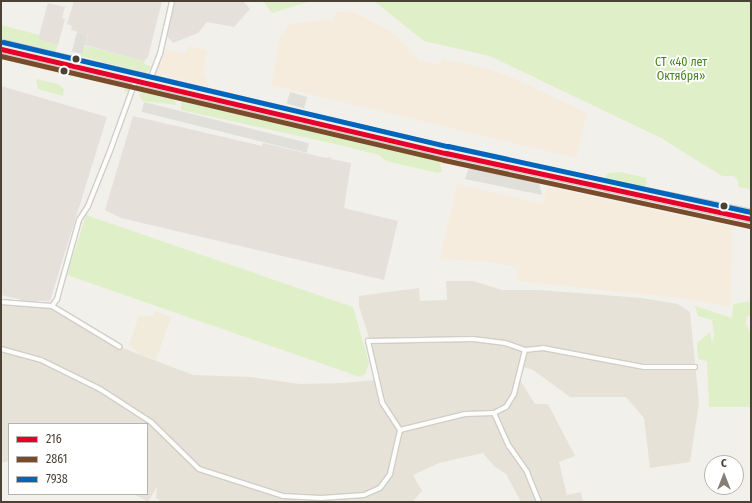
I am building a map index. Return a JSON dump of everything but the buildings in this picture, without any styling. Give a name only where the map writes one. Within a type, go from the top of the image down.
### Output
[{"type":"main road","points":[[1,43],[137,77],[702,207],[751,220]]},
{"type":"main road","points":[[1,49],[137,77],[151,77],[491,159],[657,197]]},
{"type":"main road","points":[[702,207],[751,213]]},
{"type":"street","points":[[151,77],[160,54],[172,1]]},
{"type":"street","points":[[52,306],[57,299],[79,220],[100,176],[137,77]]},
{"type":"street","points":[[1,302],[52,306],[120,346]]},
{"type":"street","points":[[1,349],[41,360],[100,389],[151,422],[192,464],[208,473],[284,496],[334,498],[364,494],[385,483],[390,474],[400,430],[382,402],[368,341],[473,339],[506,343],[525,350],[550,349],[644,367],[695,367]]},
{"type":"street","points":[[400,430],[465,414],[494,413],[510,403],[525,350]]},
{"type":"street","points":[[494,413],[509,446],[527,472],[539,502]]},
{"type":"shaded area","points":[[74,1],[162,1],[148,57],[144,61],[85,45],[88,35],[71,30],[72,26],[67,24]]},
{"type":"shaded area","points":[[175,1],[243,1],[250,9],[234,27],[207,22],[198,33],[173,43],[166,35]]},
{"type":"shaded area","points":[[48,3],[65,7],[62,18],[65,19],[58,45],[38,39]]},
{"type":"shaded area","points":[[351,11],[393,32],[409,48],[408,51],[418,57],[417,60],[439,64],[443,59],[485,68],[520,81],[587,113],[576,158],[271,85],[280,36],[290,24],[326,20],[333,22],[335,13]]},
{"type":"shaded area","points":[[77,32],[88,35],[82,54],[72,51]]},
{"type":"shaded area","points":[[188,46],[208,50],[203,71],[209,87],[156,73],[163,48],[186,54]]},
{"type":"shaded area","points":[[1,86],[107,117],[50,301],[27,301],[1,295]]},
{"type":"shaded area","points":[[290,92],[307,97],[304,108],[287,104]]},
{"type":"shaded area","points":[[144,102],[309,143],[307,153],[142,112]]},
{"type":"shaded area","points":[[133,116],[262,146],[263,143],[326,158],[331,157],[331,159],[351,163],[344,208],[398,221],[384,280],[121,218],[105,210]]},
{"type":"shaded area","points":[[474,165],[538,179],[542,195],[465,179],[468,170]]},
{"type":"shaded area","points":[[457,184],[543,204],[547,187],[732,227],[731,307],[680,298],[517,281],[516,267],[490,262],[440,259]]},
{"type":"shaded area","points":[[446,281],[473,281],[502,290],[540,290],[642,298],[678,304],[690,312],[699,403],[690,462],[650,468],[644,418],[626,397],[570,397],[533,370],[523,367],[520,380],[535,404],[548,404],[575,456],[559,462],[567,495],[581,492],[583,502],[521,502],[506,474],[495,467],[483,453],[439,463],[413,475],[422,491],[412,502],[162,502],[156,498],[157,487],[148,502],[136,495],[148,495],[148,423],[8,423],[8,461],[1,463],[1,302],[52,306],[120,347],[193,375],[251,377],[300,384],[343,383],[374,380],[378,376],[371,344],[359,306],[359,296],[419,288],[420,301],[447,300]]},
{"type":"shaded area","points":[[155,311],[171,317],[156,360],[140,354],[129,345],[139,315],[152,317]]},
{"type":"green space","points":[[263,1],[311,1],[272,13]]},
{"type":"green space","name":"СТ «40 лет Октября»","points":[[374,1],[751,1],[751,189],[738,187],[738,181],[734,176],[722,176],[661,138],[490,56],[424,41]]},
{"type":"green space","points":[[1,25],[40,35],[39,39],[58,45],[56,50],[53,52],[1,40]]},
{"type":"green space","points":[[86,46],[145,61],[144,64],[151,66],[150,69],[146,73],[80,56]]},
{"type":"green space","points":[[1,52],[60,66],[59,73],[1,59]]},
{"type":"green space","points":[[61,69],[128,83],[130,88],[128,92],[125,92],[124,88],[60,73]]},
{"type":"green space","points":[[36,79],[58,84],[64,89],[63,96],[38,89]]},
{"type":"green space","points":[[148,87],[158,92],[163,100],[161,88],[167,89],[177,105],[143,101],[139,95]]},
{"type":"green space","points":[[182,93],[222,107],[433,153],[444,161],[440,165],[442,171],[438,173],[386,161],[379,155],[344,146],[181,110]]},
{"type":"green space","points":[[621,172],[646,178],[647,184],[643,187],[607,180],[605,177],[608,173]]},
{"type":"green space","points":[[86,215],[353,307],[369,363],[365,374],[360,377],[67,275]]},
{"type":"green space","points":[[751,301],[751,315],[747,316],[746,324],[751,334],[751,407],[709,407],[707,361],[698,359],[697,343],[710,332],[712,343],[714,335],[712,320],[698,316],[695,306],[732,318],[733,304]]},
{"type":"transit line","name":"7938","points":[[3,42],[448,146],[751,212]]},
{"type":"transit line","name":"216","points":[[1,49],[446,153],[751,219]]},
{"type":"transit line","name":"2861","points":[[1,56],[444,160],[750,226]]}]
